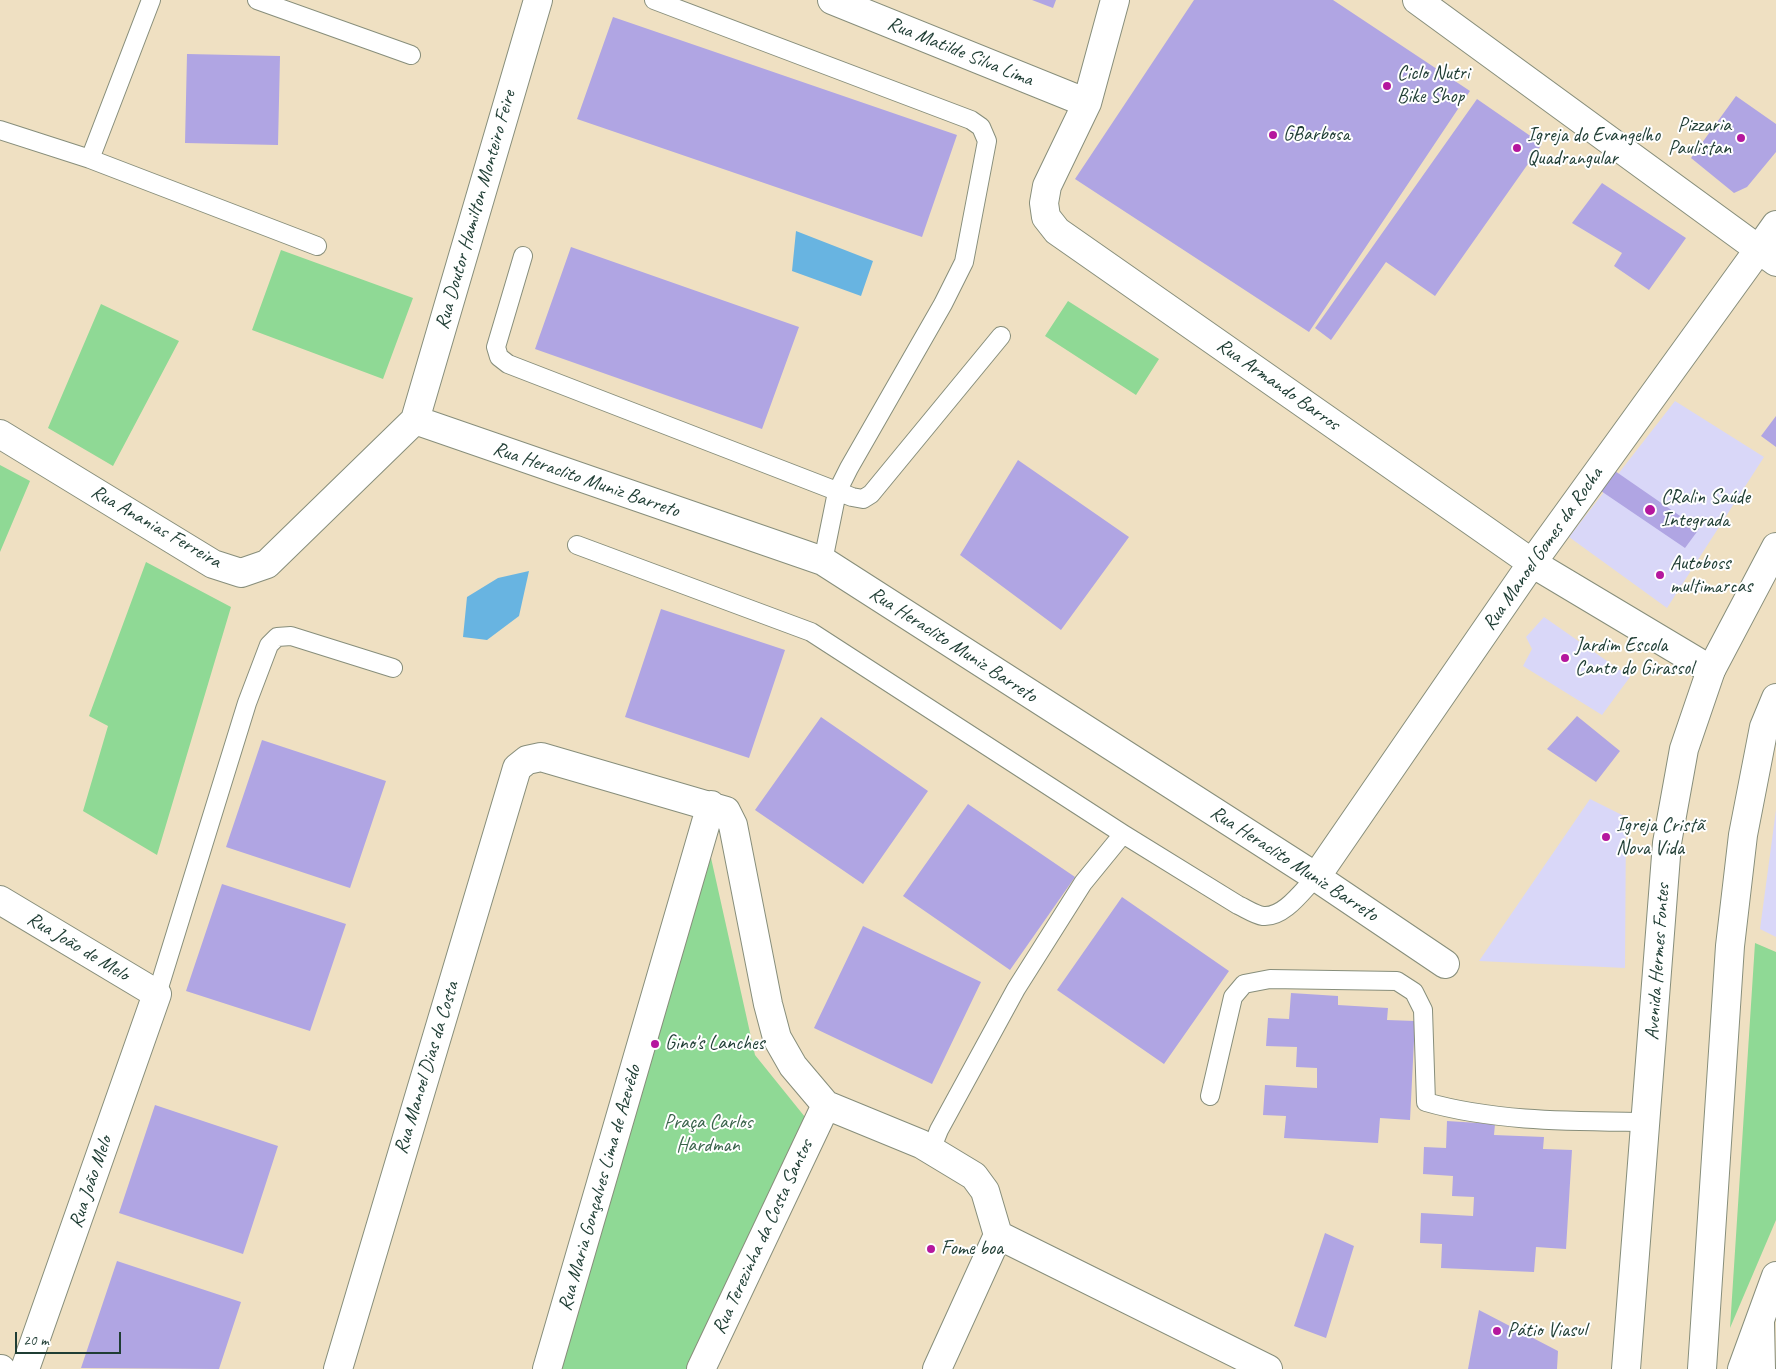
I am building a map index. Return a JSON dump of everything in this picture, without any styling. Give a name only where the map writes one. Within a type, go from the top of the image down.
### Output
[{"type":"street","name":"Rua Doutor Hamilton Monteiro Feire","points":[[415,420],[538,0]]},
{"type":"street","name":"Rua Matilde Silva Lima","points":[[832,0],[1088,103]]},
{"type":"street","name":"Rua Armando Barros","points":[[1115,0],[1088,103],[1047,186],[1044,203],[1046,216],[1058,231],[1532,563],[1710,670]]},
{"type":"street","points":[[1417,0],[1767,256]]},
{"type":"street","name":"Rua Manoel Gomes da Rocha","points":[[1316,877],[1532,563],[1767,256],[1776,225]]},
{"type":"street","name":"Rua Ananias Ferreira","points":[[0,434],[214,564],[241,573],[267,564],[415,420]]},
{"type":"street","name":"Rua Heraclito Muniz Barreto","points":[[415,420],[823,561],[1316,877],[1445,964]]},
{"type":"street","name":"Avenida Hermes Fontes","points":[[1626,1369],[1667,843],[1684,749],[1710,670],[1776,547]]},
{"type":"street","points":[[1702,1369],[1730,946],[1743,835],[1770,731],[1776,698]]},
{"type":"street","name":"Rua Manoel Dias da Costa","points":[[338,1369],[517,768],[527,760],[541,757],[711,805]]},
{"type":"street","points":[[711,805],[726,811],[733,825],[768,1004],[777,1038],[793,1066],[826,1105],[931,1150],[974,1176],[985,1191],[998,1235],[937,1369]]},
{"type":"street","name":"Rua Maria Gonçalves Lima de Azevêdo","points":[[547,1369],[711,805]]},
{"type":"street","name":"Rua João de Melo","points":[[0,900],[157,994]]},
{"type":"street","name":"Rua João Melo","points":[[25,1369],[157,994]]},
{"type":"street","name":"Rua Terezinha da Costa Santos","points":[[701,1369],[826,1105]]},
{"type":"street","points":[[998,1235],[1268,1369]]},
{"type":"street","points":[[1742,1369],[1776,1276]]},
{"type":"street","points":[[1760,1323],[1761,1369]]},
{"type":"lane","points":[[90,159],[151,0]]},
{"type":"lane","points":[[256,0],[411,55]]},
{"type":"lane","points":[[654,0],[971,120],[981,127],[987,141],[964,262],[837,492],[823,561]]},
{"type":"lane","points":[[0,130],[90,159],[317,246]]},
{"type":"lane","points":[[523,256],[496,347],[499,357],[508,364],[837,492],[863,499],[871,494],[1001,336]]},
{"type":"lane","points":[[577,545],[811,632],[1123,834],[1238,905],[1264,916],[1276,914],[1316,877]]},
{"type":"lane","points":[[157,994],[247,703],[269,645],[277,637],[291,636],[393,668]]},
{"type":"lane","points":[[931,1150],[1016,989],[1083,883],[1123,834]]},
{"type":"lane","points":[[1210,1096],[1232,997],[1244,984],[1270,978],[1397,981],[1414,992],[1423,1010],[1426,1102],[1462,1112],[1590,1121],[1645,1122]]},
{"type":"shaded area","points":[[1675,401],[1764,457],[1667,608],[1569,537]]},
{"type":"shaded area","name":"Jardim Escola Canto do Girassol","points":[[1544,617],[1630,677],[1602,715],[1523,666],[1532,649],[1526,637]]},
{"type":"shaded area","points":[[1590,799],[1626,817],[1625,968],[1479,961]]},
{"type":"shaded area","points":[[1776,810],[1776,937],[1760,929]]},
{"type":"green space","points":[[281,250],[413,298],[383,379],[252,330]]},
{"type":"green space","points":[[1068,301],[1159,359],[1136,395],[1045,336]]},
{"type":"green space","points":[[101,304],[179,341],[113,466],[48,428]]},
{"type":"green space","points":[[0,465],[30,481],[0,552]]},
{"type":"green space","points":[[146,562],[231,607],[157,855],[83,811],[108,726],[89,716]]},
{"type":"green space","name":"Praça Carlos Hardman","points":[[705,831],[755,1055],[809,1122],[694,1369],[550,1369]]},
{"type":"green space","points":[[1755,943],[1776,952],[1776,1220],[1730,1328]]},
{"type":"water","points":[[796,231],[873,261],[861,296],[792,271]]},
{"type":"water","points":[[529,571],[519,616],[487,640],[463,637],[467,597],[498,578]]},
{"type":"building","points":[[1032,0],[1056,0],[1053,8]]},
{"type":"building","name":"GBarbosa","points":[[1194,0],[1333,0],[1470,91],[1309,332],[1075,179]]},
{"type":"building","points":[[613,17],[957,135],[922,237],[577,119]]},
{"type":"building","points":[[187,54],[280,56],[278,145],[185,143]]},
{"type":"building","name":"Pizzaria Paulistan","points":[[1736,96],[1776,124],[1776,152],[1747,187],[1734,193],[1691,158]]},
{"type":"building","points":[[1477,99],[1542,144],[1435,296],[1386,262],[1331,340],[1315,328]]},
{"type":"building","points":[[1602,183],[1686,238],[1649,290],[1614,266],[1622,253],[1572,223]]},
{"type":"building","points":[[571,247],[799,327],[762,429],[535,349]]},
{"type":"building","points":[[1776,416],[1776,447],[1761,436]]},
{"type":"building","points":[[1018,460],[1129,537],[1061,630],[960,555]]},
{"type":"building","name":"CRalin Saúde Integrada","points":[[1615,471],[1699,529],[1685,548],[1601,491]]},
{"type":"building","points":[[661,609],[785,650],[749,758],[625,717]]},
{"type":"building","points":[[1577,716],[1620,751],[1596,782],[1547,749]]},
{"type":"building","points":[[821,717],[928,791],[863,884],[755,810]]},
{"type":"building","points":[[262,740],[386,781],[350,888],[226,847]]},
{"type":"building","points":[[968,804],[1075,877],[1010,970],[903,896]]},
{"type":"building","points":[[222,884],[346,924],[310,1031],[186,991]]},
{"type":"building","points":[[1122,897],[1229,971],[1164,1064],[1057,990]]},
{"type":"building","points":[[863,926],[981,982],[932,1084],[814,1028]]},
{"type":"building","points":[[1291,993],[1338,996],[1338,1005],[1388,1008],[1387,1020],[1415,1021],[1410,1120],[1380,1118],[1378,1143],[1284,1138],[1286,1116],[1263,1115],[1265,1085],[1317,1088],[1317,1068],[1296,1067],[1297,1047],[1266,1046],[1268,1018],[1289,1019]]},
{"type":"building","points":[[155,1105],[278,1146],[243,1254],[119,1213]]},
{"type":"building","points":[[1447,1121],[1495,1124],[1494,1135],[1544,1137],[1543,1149],[1572,1150],[1566,1249],[1536,1247],[1534,1272],[1441,1268],[1442,1244],[1420,1243],[1421,1213],[1473,1216],[1474,1197],[1452,1196],[1453,1176],[1423,1174],[1424,1147],[1446,1148]]},
{"type":"building","points":[[1325,1233],[1354,1246],[1326,1338],[1294,1326]]},
{"type":"building","points":[[117,1261],[241,1302],[219,1369],[81,1368]]},
{"type":"building","name":"Pátio Viasul","points":[[1479,1310],[1558,1351],[1557,1369],[1468,1369]]},
{"type":"place","name":"Ciclo Nutri Bike Shop","points":[[1387,86]]},
{"type":"place","name":"GBarbosa","points":[[1273,135]]},
{"type":"place","name":"Pizzaria Paulistan","points":[[1741,138]]},
{"type":"place","name":"Igreja do Evangelho Quadrangular","points":[[1517,148]]},
{"type":"place","name":"CRalin Saúde Integrada","points":[[1650,510]]},
{"type":"place","name":"Autoboss multimarcas","points":[[1660,575]]},
{"type":"place","name":"Jardim Escola Canto do Girassol","points":[[1565,658]]},
{"type":"place","name":"Igreja Cristã Nova Vida","points":[[1606,837]]},
{"type":"place","name":"Gino's Lanches","points":[[655,1044]]},
{"type":"place","name":"Fome boa","points":[[931,1249]]},
{"type":"place","name":"Pátio Viasul","points":[[1497,1331]]}]
